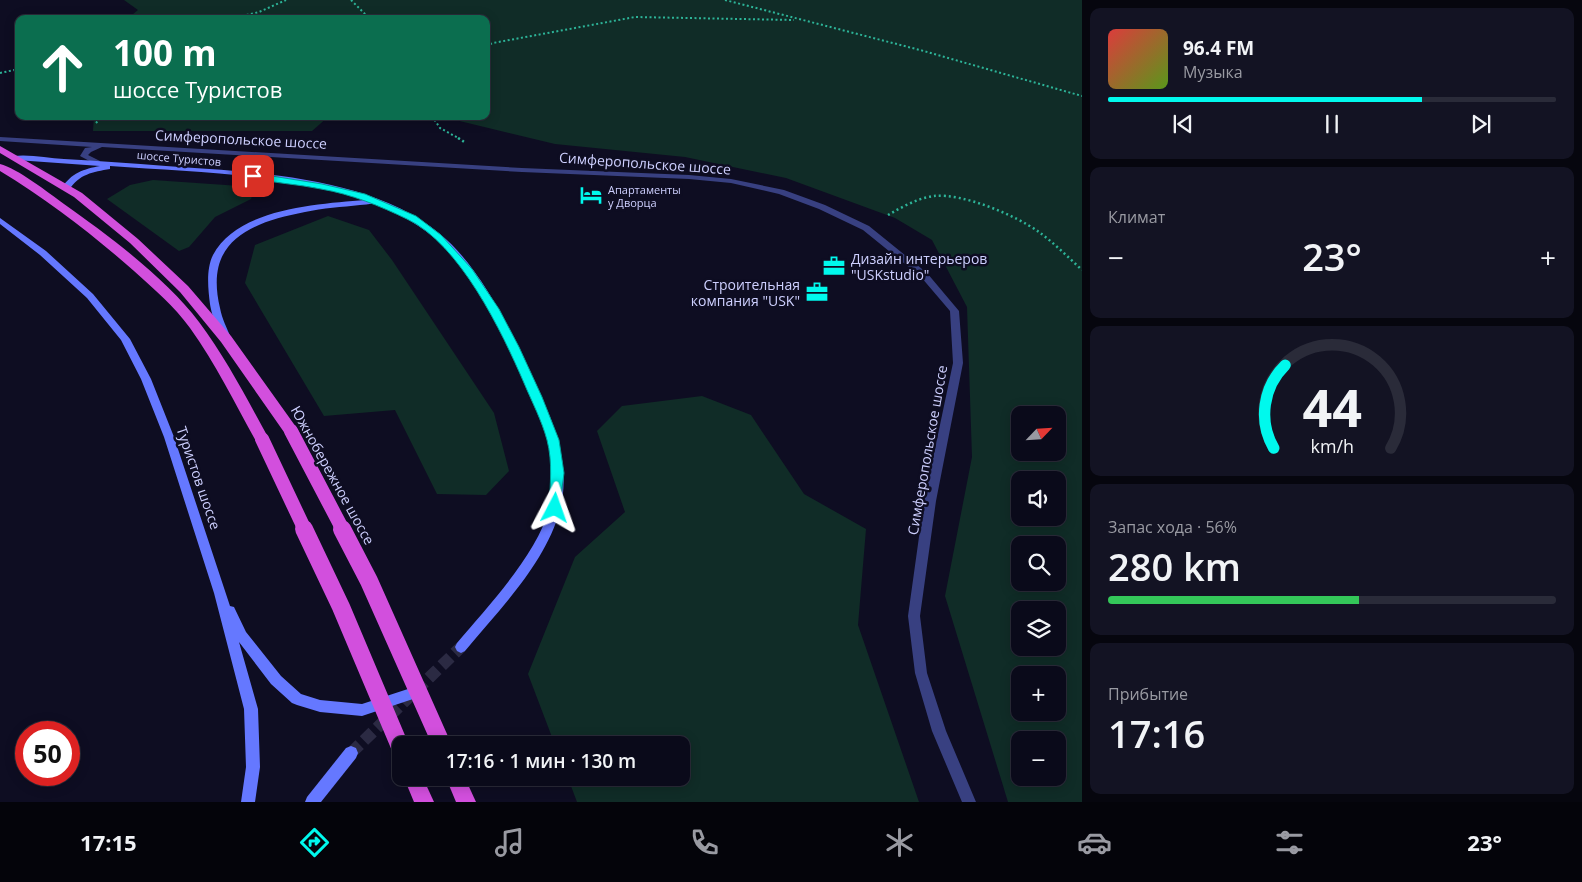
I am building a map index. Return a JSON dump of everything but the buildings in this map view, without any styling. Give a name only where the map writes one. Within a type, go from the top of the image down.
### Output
[{"type":"highway","name":"Южнобережное шоссе","points":[[0,149],[78,195],[141,248],[184,289],[226,339],[291,431],[369,581],[438,736]]},
{"type":"highway","points":[[0,168],[67,212],[112,245],[166,294],[192,322],[210,346],[262,438],[341,607],[396,736]]},
{"type":"highway","points":[[417,786],[424,802]]},
{"type":"highway","points":[[459,786],[466,802]]},
{"type":"main road","name":"шоссе Туристов","points":[[16,158],[235,174],[322,186],[376,202]]},
{"type":"main road","points":[[66,188],[70,179],[82,173],[123,165]]},
{"type":"main road","points":[[226,339],[214,302],[214,270],[218,255],[231,238],[248,226],[276,216],[328,206],[376,202],[412,218],[438,236],[469,271],[514,347],[553,440],[558,473],[555,508],[542,538],[497,604],[461,647]]},
{"type":"main road","name":"Туристов шоссе","points":[[0,220],[43,253],[90,296],[125,339],[146,379],[169,437],[220,593],[251,709],[253,766],[248,802]]},
{"type":"main road","points":[[220,593],[242,636],[276,680],[297,699],[320,706],[362,710],[411,694]]},
{"type":"main road","points":[[312,802],[351,753]]},
{"type":"street","name":"Симферопольское шоссе","points":[[0,139],[512,169],[689,177],[731,181],[781,192],[822,207],[866,228],[924,275],[954,310],[958,362],[930,501],[914,616],[920,673],[940,731],[969,802]]},
{"type":"street","points":[[97,163],[87,159],[84,153],[110,145]]},
{"type":"path","points":[[246,15],[259,12],[286,0]]},
{"type":"path","points":[[351,0],[366,15]]},
{"type":"path","points":[[725,0],[920,50],[1082,96]]},
{"type":"path","points":[[490,44],[635,17],[799,20]]},
{"type":"path","points":[[0,73],[15,70]]},
{"type":"path","points":[[866,228],[905,204],[935,196],[962,199],[1033,227],[1082,270]]},
{"type":"green space","points":[[124,0],[1082,0],[1082,802],[1008,802],[945,596],[972,457],[967,307],[932,240],[895,218],[786,178],[685,157],[555,144],[456,120],[490,120],[490,15],[132,15],[138,10]]},
{"type":"green space","points":[[94,120],[324,120],[312,131],[93,131]]},
{"type":"green space","points":[[153,180],[240,186],[253,193],[251,199],[215,217],[189,247],[179,251],[107,199],[130,185]]},
{"type":"green space","points":[[328,216],[369,230],[392,260],[494,413],[509,471],[486,495],[437,494],[395,410],[324,416],[245,283],[255,245]]},
{"type":"green space","points":[[702,396],[751,415],[804,494],[866,529],[858,625],[919,802],[577,802],[571,786],[690,786],[690,736],[552,736],[528,674],[575,557],[625,512],[597,431],[622,406]]},
{"type":"tunnel","points":[[351,753],[461,647]]},
{"type":"place","name":"Апартаменты у Дворца","points":[[591,195]]},
{"type":"place","name":"Дизайн интерьеров \"USKstudio\"","points":[[834,266]]},
{"type":"place","name":"Строительная компания \"USK\"","points":[[817,292]]},
{"type":"route","points":[[253,176],[322,186],[362,196],[412,218],[438,236],[469,271],[493,309],[514,347],[536,397],[553,440],[558,473],[555,508]]}]
